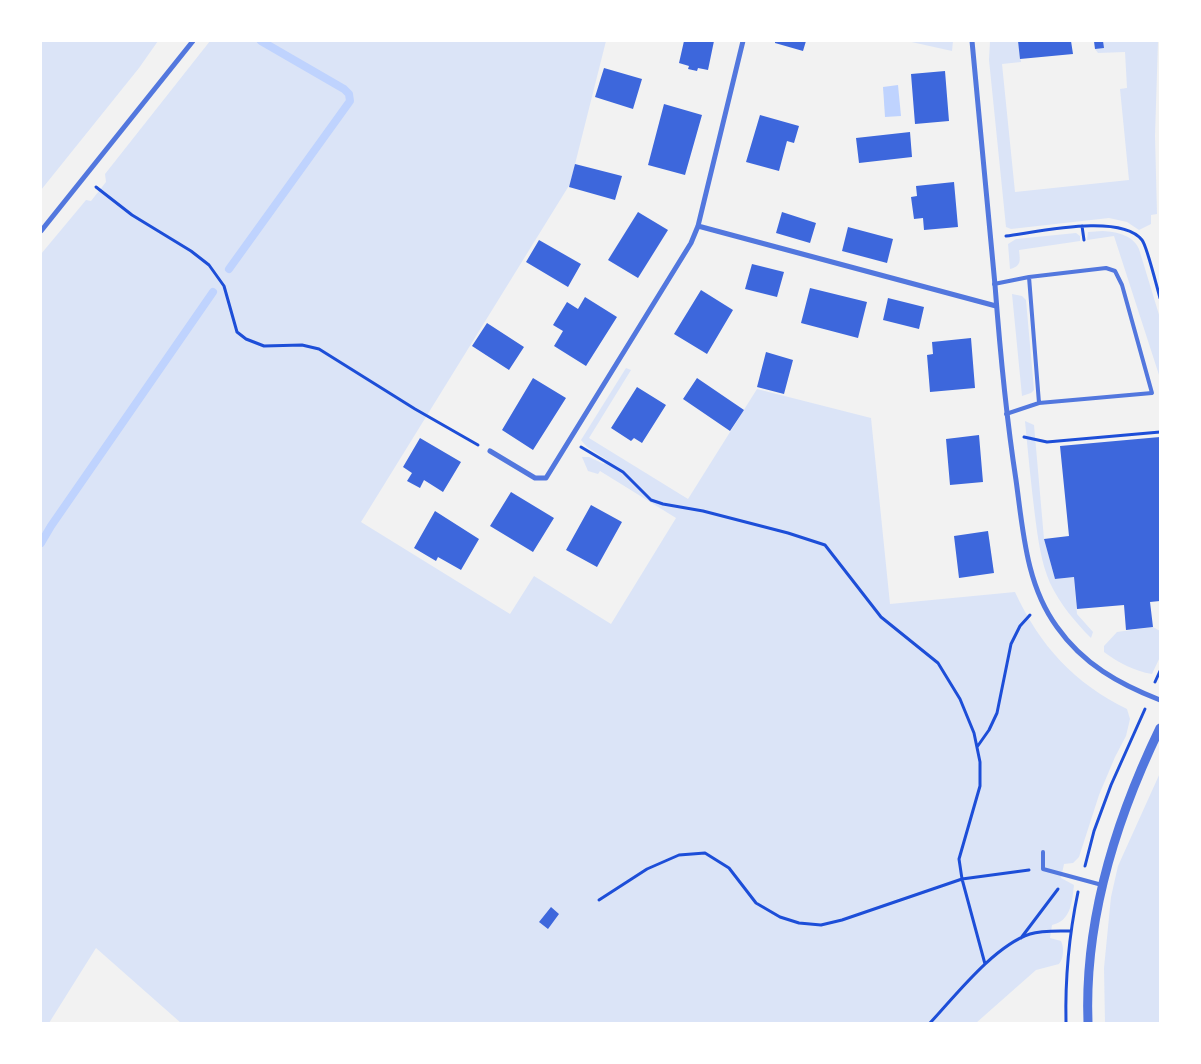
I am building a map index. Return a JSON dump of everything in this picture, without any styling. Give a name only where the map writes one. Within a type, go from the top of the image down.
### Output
[{"type":"street","points":[[41,231],[193,41]]},
{"type":"street","points":[[490,452],[535,478],[546,478],[691,243],[698,226],[743,41]]},
{"type":"street","points":[[972,41],[1006,414],[1026,554],[1034,583],[1057,627],[1078,652],[1099,670],[1119,682],[1160,700]]},
{"type":"street","points":[[698,226],[996,306]]},
{"type":"street","points":[[1088,1023],[1089,958],[1102,885],[1130,796],[1157,740],[1160,728]]},
{"type":"lane","points":[[994,284],[1029,277],[1106,268],[1115,272],[1122,285],[1152,393],[1039,404],[1006,414]]},
{"type":"lane","points":[[1029,277],[1039,404]]},
{"type":"lane","points":[[1043,852],[1043,869],[1102,885]]},
{"type":"path","points":[[92,184],[132,215],[191,251],[208,265],[224,286],[237,332],[246,339],[264,346],[302,345],[319,349],[415,409],[490,452]]},
{"type":"path","points":[[1082,226],[1084,240]]},
{"type":"path","points":[[1003,236],[1082,226],[1118,226],[1137,234],[1144,242],[1160,298]]},
{"type":"path","points":[[1024,437],[1047,442],[1134,437],[1160,432]]},
{"type":"path","points":[[569,441],[623,472],[651,500],[703,511],[788,533],[825,545],[881,617],[938,663],[960,699],[974,733],[980,762],[980,786],[959,860],[962,879],[986,964]]},
{"type":"path","points":[[977,748],[990,730],[997,713],[1012,644],[1020,626],[1030,615]]},
{"type":"path","points":[[1155,681],[1160,671]]},
{"type":"path","points":[[599,900],[647,869],[679,855],[705,853],[729,868],[756,903],[780,917],[799,923],[821,925],[842,920],[962,879],[1043,869]]},
{"type":"path","points":[[1021,938],[1067,876]]},
{"type":"path","points":[[930,1023],[986,964],[1010,944],[1030,933],[1072,930]]},
{"type":"shaded area","points":[[41,41],[158,41],[139,68],[41,190]]},
{"type":"shaded area","points":[[210,41],[606,41],[570,184],[361,522],[510,614],[534,576],[611,624],[676,518],[600,471],[598,474],[588,471],[582,457],[589,457],[604,464],[607,460],[587,447],[581,440],[626,368],[631,370],[589,438],[688,499],[757,389],[871,418],[890,604],[1015,592],[1047,646],[1060,661],[1091,687],[1127,709],[1130,719],[1126,736],[1099,795],[1079,857],[1073,863],[1064,864],[1061,878],[1074,885],[1067,915],[1058,923],[1052,925],[1050,938],[1061,941],[1063,946],[1063,956],[1059,964],[1036,970],[976,1023],[181,1023],[96,948],[49,1023],[41,1023],[41,254],[86,200],[91,201],[106,182],[105,174]]},
{"type":"shaded area","points":[[907,41],[953,41],[952,51]]},
{"type":"shaded area","points":[[990,41],[1018,41],[1021,62],[1002,64],[1015,192],[1129,180],[1120,89],[1127,88],[1125,52],[1098,53],[1095,49],[1094,41],[1158,41],[1155,136],[1157,214],[1151,215],[1151,224],[1139,230],[1127,222],[1109,218],[1011,229],[1006,227],[989,60]]},
{"type":"shaded area","points":[[1088,232],[1119,233],[1129,237],[1139,249],[1160,318],[1160,378],[1114,236],[1087,240]]},
{"type":"shaded area","points":[[1076,233],[1080,236],[1080,241],[1019,250],[1020,260],[1017,266],[1010,269],[1008,244],[1016,239]]},
{"type":"shaded area","points":[[1012,294],[1022,296],[1026,300],[1034,390],[1022,396]]},
{"type":"shaded area","points":[[1025,421],[1034,425],[1044,539],[1055,579],[1074,577],[1077,614],[1093,632],[1091,638],[1058,598],[1044,567],[1036,525]]},
{"type":"shaded area","points":[[1153,627],[1160,631],[1160,657],[1152,674],[1127,666],[1104,652],[1104,646],[1117,632]]},
{"type":"shaded area","points":[[1160,773],[1160,1023],[1105,1023],[1104,968],[1111,897],[1118,866]]},
{"type":"water","points":[[898,85],[901,116],[885,117],[883,87]]},
{"type":"building","points":[[684,41],[714,41],[708,70],[698,68],[697,71],[688,69],[689,66],[679,63]]},
{"type":"building","points":[[775,41],[806,41],[803,51],[775,43]]},
{"type":"building","points":[[1018,41],[1071,41],[1073,54],[1020,59]]},
{"type":"building","points":[[1094,41],[1103,41],[1104,48],[1095,49]]},
{"type":"building","points":[[604,68],[642,79],[633,109],[595,97]]},
{"type":"building","points":[[945,71],[949,121],[915,124],[911,74]]},
{"type":"building","points":[[664,104],[702,115],[685,175],[648,165]]},
{"type":"building","points":[[760,115],[799,126],[794,143],[787,141],[779,171],[746,162]]},
{"type":"building","points":[[910,132],[912,157],[859,163],[856,138]]},
{"type":"building","points":[[575,164],[622,176],[615,200],[569,187]]},
{"type":"building","points":[[954,182],[958,227],[924,230],[923,218],[914,219],[911,197],[917,196],[916,186]]},
{"type":"building","points":[[638,212],[668,230],[638,278],[608,260]]},
{"type":"building","points":[[782,212],[816,223],[810,243],[776,233]]},
{"type":"building","points":[[848,227],[893,239],[887,263],[842,251]]},
{"type":"building","points":[[539,240],[581,264],[568,287],[526,262]]},
{"type":"building","points":[[752,264],[784,272],[777,297],[745,289]]},
{"type":"building","points":[[810,288],[867,302],[858,338],[801,323]]},
{"type":"building","points":[[701,290],[733,310],[707,354],[674,334]]},
{"type":"building","points":[[585,297],[617,317],[586,366],[554,346],[563,331],[553,325],[567,302],[578,309]]},
{"type":"building","points":[[888,298],[924,307],[919,329],[883,320]]},
{"type":"building","points":[[487,323],[524,347],[509,370],[472,346]]},
{"type":"building","points":[[971,338],[975,388],[930,392],[927,355],[933,354],[932,342]]},
{"type":"building","points":[[766,352],[793,360],[784,394],[757,387]]},
{"type":"building","points":[[533,378],[566,398],[533,450],[502,430]]},
{"type":"building","points":[[697,378],[744,410],[730,431],[683,399]]},
{"type":"building","points":[[637,387],[666,405],[642,443],[634,438],[631,441],[611,428]]},
{"type":"building","points":[[979,435],[983,482],[950,485],[946,439]]},
{"type":"building","points":[[1160,437],[1160,601],[1150,602],[1153,627],[1126,630],[1124,605],[1077,609],[1074,577],[1055,579],[1044,539],[1069,536],[1060,446]]},
{"type":"building","points":[[420,438],[461,462],[443,492],[424,480],[420,488],[407,481],[412,473],[403,467]]},
{"type":"building","points":[[511,492],[554,518],[533,552],[490,526]]},
{"type":"building","points":[[591,505],[622,522],[597,567],[566,550]]},
{"type":"building","points":[[435,511],[479,539],[461,570],[438,557],[436,561],[414,548]]},
{"type":"building","points":[[988,531],[994,573],[959,578],[954,536]]},
{"type":"building","points":[[551,907],[559,914],[548,929],[539,922]]},
{"type":"waterway","points":[[229,269],[350,101],[349,94],[344,89],[261,41]]},
{"type":"waterway","points":[[41,543],[213,292]]}]
